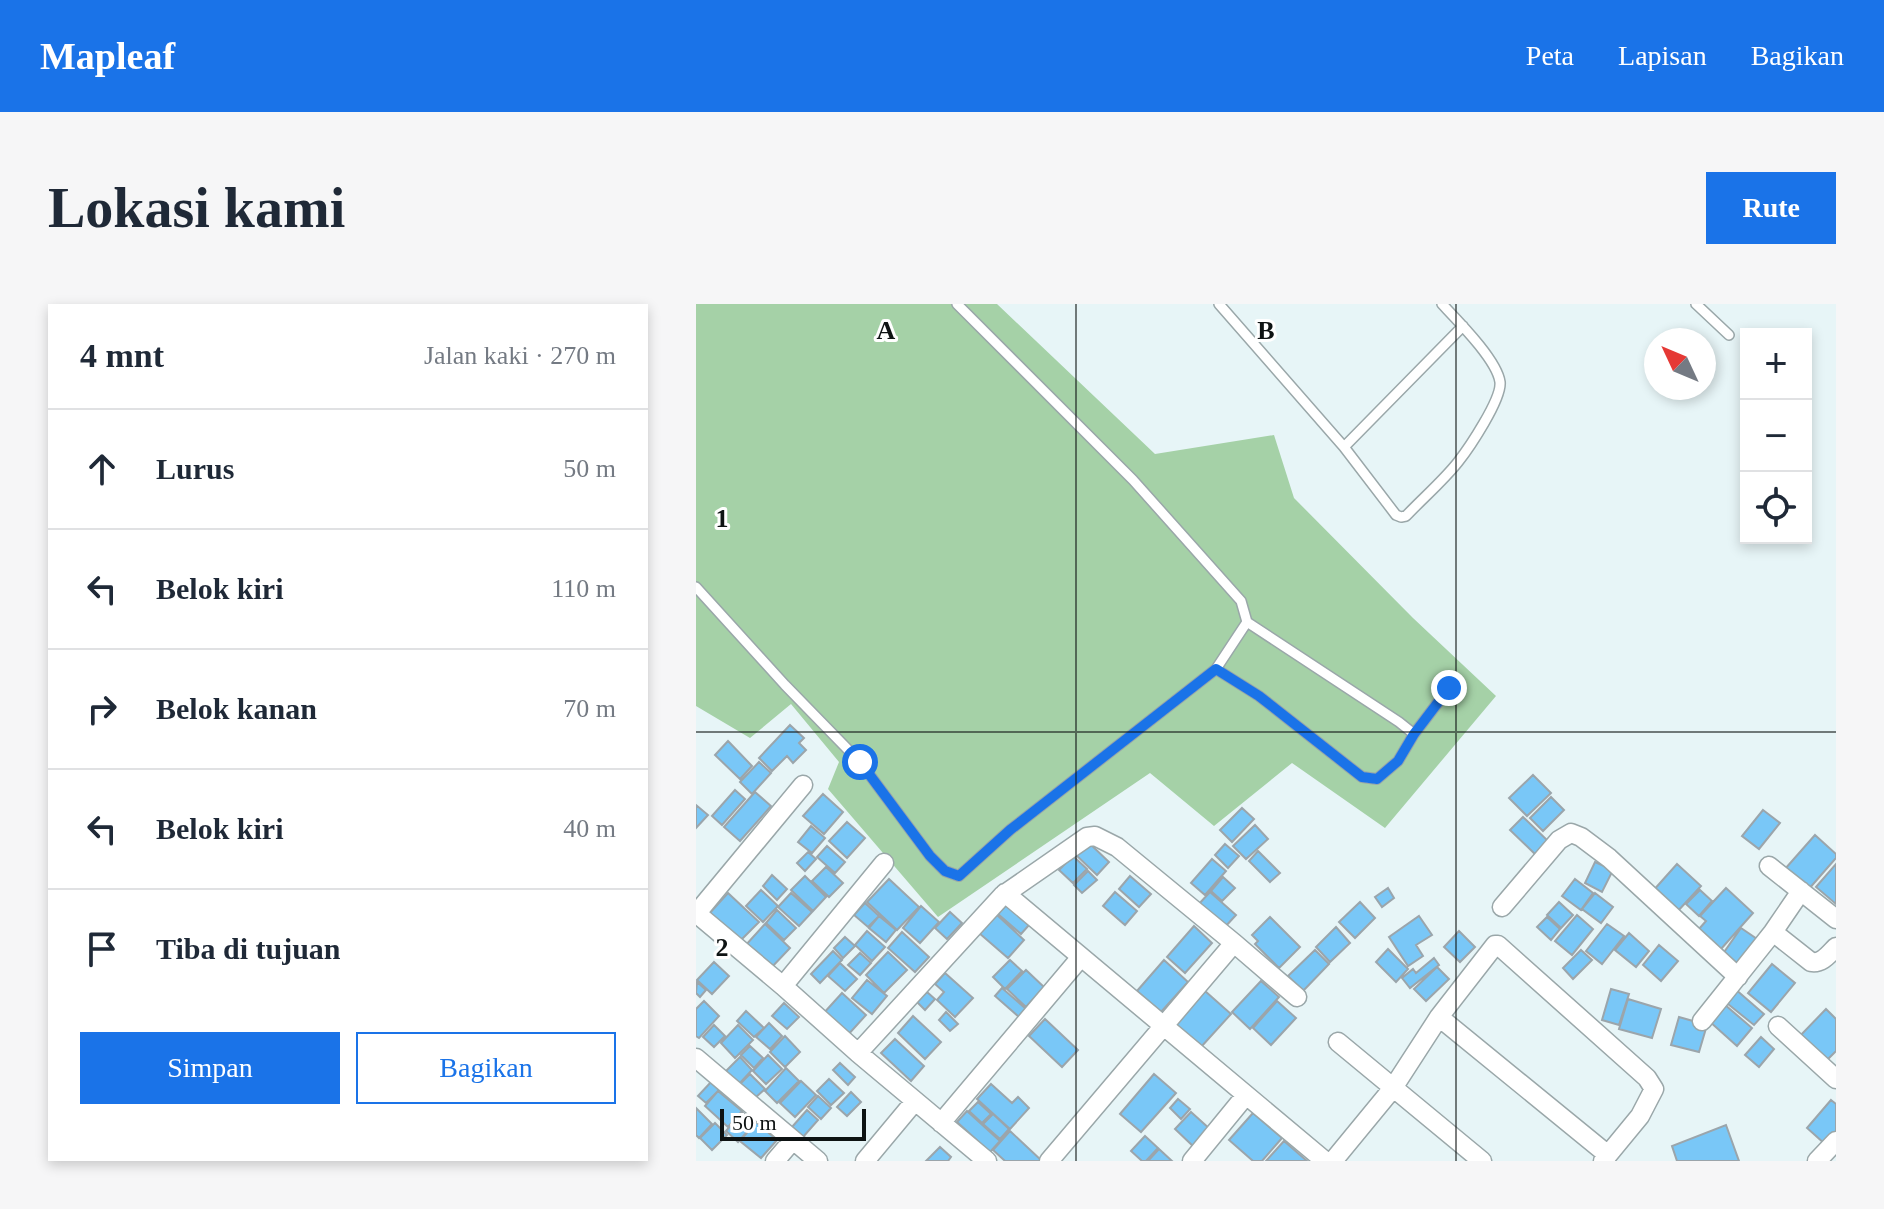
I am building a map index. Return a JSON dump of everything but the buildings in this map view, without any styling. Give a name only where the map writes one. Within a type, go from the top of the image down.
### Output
[{"type":"street","points":[[803,785],[696,913],[987,1161]]},
{"type":"street","points":[[1502,907],[1559,840],[1571,833],[1609,858],[1738,977]]},
{"type":"street","points":[[858,1053],[1005,893],[1087,837],[1095,836],[1117,847],[1297,997]]},
{"type":"street","points":[[783,986],[884,863]]},
{"type":"street","points":[[1769,866],[1836,919]]},
{"type":"street","points":[[1702,1021],[1773,932],[1801,891]]},
{"type":"street","points":[[1005,893],[1325,1161]]},
{"type":"street","points":[[1773,932],[1811,962],[1822,961],[1836,947]]},
{"type":"street","points":[[1049,1161],[1234,943]]},
{"type":"street","points":[[1333,1161],[1393,1088],[1439,1017],[1492,947],[1498,945],[1647,1078],[1654,1089],[1640,1116],[1606,1158],[1439,1017]]},
{"type":"street","points":[[941,1123],[1081,957]]},
{"type":"street","points":[[1778,1026],[1836,1079]]},
{"type":"street","points":[[1338,1042],[1482,1161]]},
{"type":"street","points":[[696,1084],[702,1063],[818,1161]]},
{"type":"street","points":[[1192,1161],[1246,1095]]},
{"type":"street","points":[[865,1161],[915,1101]]},
{"type":"street","points":[[775,1161],[793,1140]]},
{"type":"street","points":[[1817,1161],[1836,1141]]},
{"type":"lane","points":[[957,304],[1133,480],[1241,601],[1247,622],[1414,734]]},
{"type":"lane","points":[[1219,304],[1344,447],[1396,515],[1401,517],[1406,516],[1458,462],[1497,402],[1501,384],[1495,366],[1442,304]]},
{"type":"lane","points":[[1696,304],[1729,335]]},
{"type":"lane","points":[[1344,447],[1463,326]]},
{"type":"lane","points":[[696,587],[860,762],[930,856],[945,871],[959,876],[1010,830],[1216,669],[1247,622]]},
{"type":"lane","points":[[1216,669],[1259,696],[1362,777],[1377,779],[1398,761],[1449,688]]},
{"type":"green space","points":[[696,304],[997,304],[1155,454],[1274,435],[1294,498],[1496,696],[1385,828],[1292,763],[1214,826],[1150,773],[938,917],[828,789],[839,762],[791,704],[750,738],[696,706]]},
{"type":"route","points":[[860,762],[930,856],[945,871],[959,876],[1010,830],[1216,669],[1259,696],[1362,777],[1377,779],[1398,761],[1449,688]]}]
